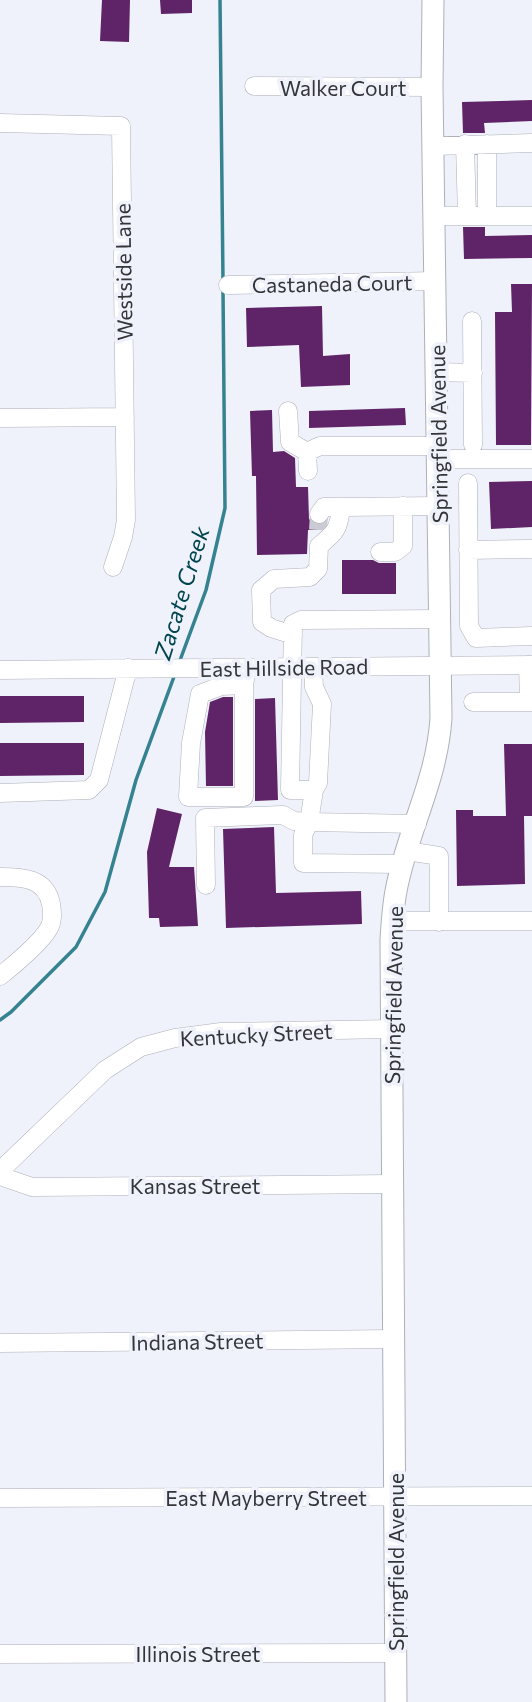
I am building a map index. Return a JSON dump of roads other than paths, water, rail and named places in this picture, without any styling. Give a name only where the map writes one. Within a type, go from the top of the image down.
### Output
[{"type":"main road","name":"Springfield Avenue","points":[[396,1702],[392,921],[396,891],[433,773],[440,736],[441,619],[432,87],[433,0]]},
{"type":"street","name":"Walker Court","points":[[254,86],[432,87]]},
{"type":"street","name":"Westside Lane","points":[[0,123],[121,126],[126,520],[113,567]]},
{"type":"street","points":[[433,146],[532,143]]},
{"type":"street","points":[[465,144],[467,216]]},
{"type":"street","points":[[487,144],[488,216]]},
{"type":"street","points":[[435,216],[532,216]]},
{"type":"street","name":"Castaneda Court","points":[[228,285],[436,281]]},
{"type":"street","points":[[472,321],[473,445]]},
{"type":"street","points":[[437,372],[473,373]]},
{"type":"street","points":[[288,411],[290,442],[307,452]]},
{"type":"street","points":[[0,418],[125,417]]},
{"type":"street","points":[[307,452],[320,446],[532,459]]},
{"type":"street","points":[[307,452],[308,471]]},
{"type":"street","points":[[468,483],[469,626],[476,638],[532,636]]},
{"type":"street","points":[[293,635],[262,622],[261,590],[274,579],[310,577],[318,569],[319,530],[324,506],[439,506]]},
{"type":"street","points":[[380,552],[395,552],[403,546],[403,506]]},
{"type":"street","points":[[319,530],[334,533],[339,525],[341,507]]},
{"type":"street","points":[[468,550],[532,549]]},
{"type":"street","points":[[314,790],[290,790],[293,624],[301,620],[441,619]]},
{"type":"street","points":[[473,702],[530,702],[530,665]]},
{"type":"street","name":"East Hillside Road","points":[[0,670],[207,668],[245,676],[293,667],[530,665]]},
{"type":"street","points":[[313,667],[314,687],[322,704],[318,783],[314,790],[309,822],[303,835],[303,863],[439,856],[439,922]]},
{"type":"street","points":[[0,793],[89,790],[99,780],[128,668]]},
{"type":"street","points":[[245,676],[244,796],[188,797],[191,743],[200,694],[245,676]]},
{"type":"street","points":[[206,885],[205,818],[283,815],[293,821],[417,824]]},
{"type":"street","points":[[0,877],[23,877],[39,883],[49,895],[52,910],[50,927],[19,961],[0,976]]},
{"type":"street","points":[[392,921],[532,921]]},
{"type":"street","name":"Kentucky Street","points":[[0,1171],[105,1070],[141,1047],[175,1038],[221,1032],[391,1029]]},
{"type":"street","name":"Kansas Street","points":[[0,1176],[32,1187],[393,1184]]},
{"type":"street","name":"Indiana Street","points":[[0,1343],[394,1339]]},
{"type":"street","name":"East Mayberry Street","points":[[0,1498],[532,1496]]},
{"type":"street","name":"Illinois Street","points":[[0,1654],[396,1653]]},
{"type":"waterway","name":"Zacate Creek","points":[[220,0],[223,282]]},
{"type":"waterway","name":"Zacate Creek","points":[[179,663],[206,590],[225,508],[223,290]]},
{"type":"waterway","name":"Zacate Creek","points":[[0,1020],[76,947],[105,892],[136,780],[175,674]]},
{"type":"tunnel","points":[[318,530],[319,514]]}]
